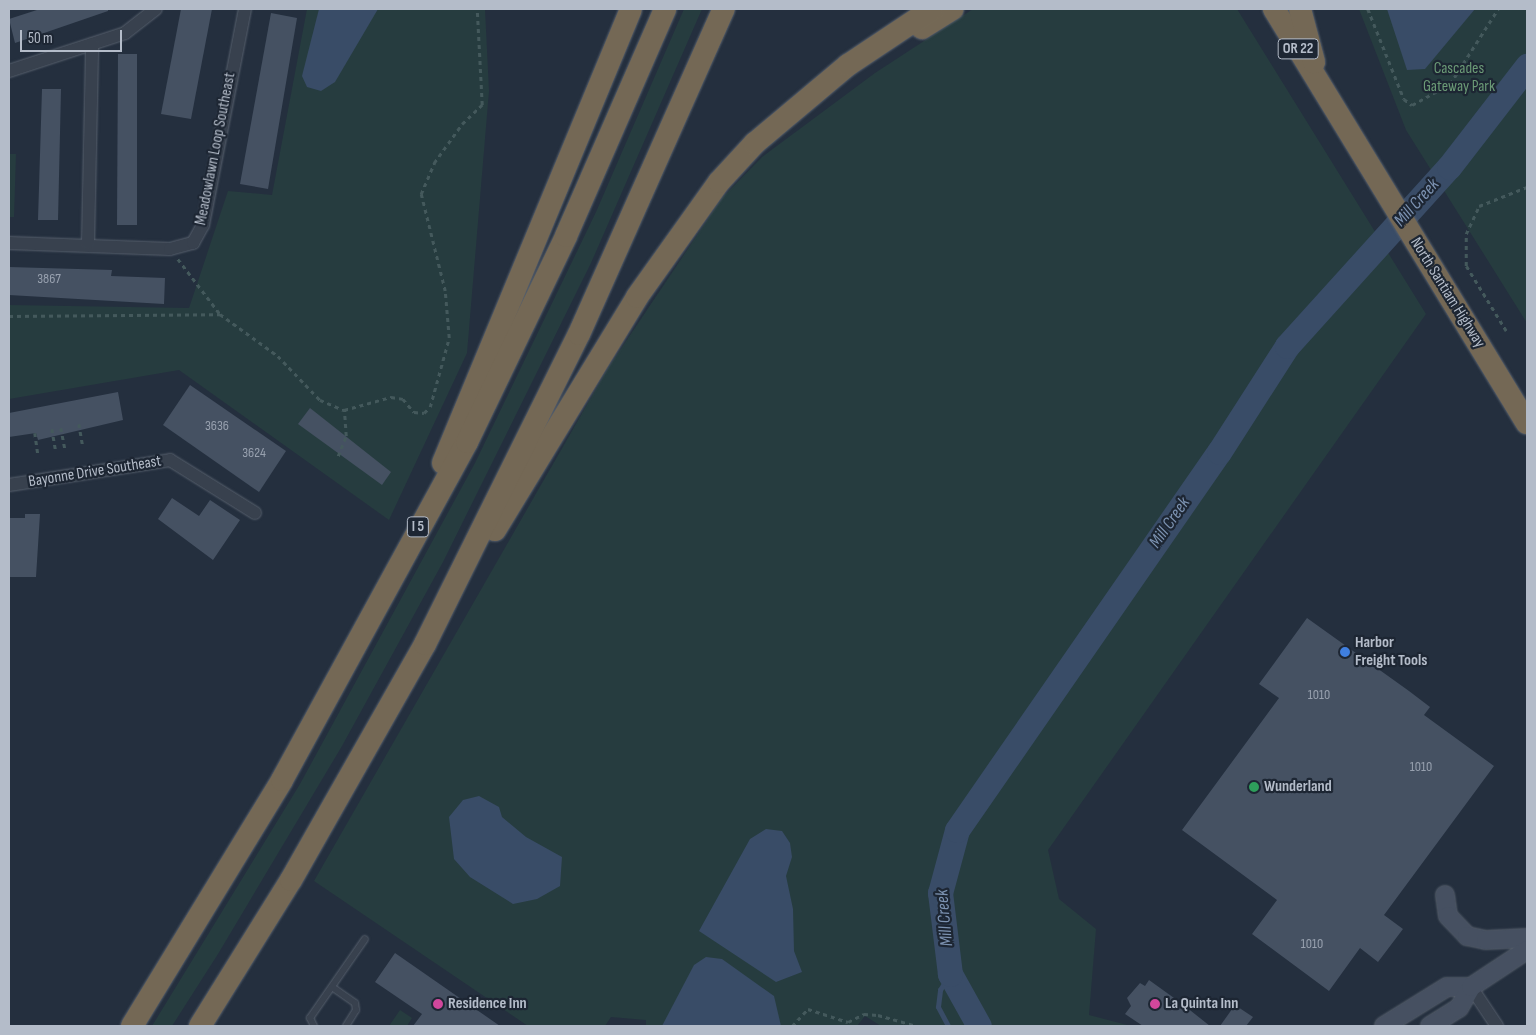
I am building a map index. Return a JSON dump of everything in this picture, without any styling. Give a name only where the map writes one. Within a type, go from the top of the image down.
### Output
[{"type":"highway","name":"I 5","points":[[428,507],[452,436],[560,188],[631,9]]},
{"type":"highway","name":"I 5","points":[[132,1026],[291,764],[428,507],[467,442],[558,253],[665,9]]},
{"type":"highway","points":[[425,644],[579,334],[724,9]]},
{"type":"highway","points":[[200,1026],[291,880],[425,644],[683,228],[755,143],[848,65],[932,9]]},
{"type":"highway","points":[[848,65],[885,52],[952,9]]},
{"type":"highway","points":[[1258,9],[1322,89]]},
{"type":"highway","name":"North Santiam Highway","points":[[1274,9],[1527,423]]},
{"type":"highway","points":[[1300,9],[1322,89]]},
{"type":"main road","points":[[1444,895],[1448,916],[1467,936],[1486,940],[1527,938]]},
{"type":"main road","points":[[1430,1026],[1459,1008],[1471,987],[1527,950]]},
{"type":"main road","points":[[1384,1026],[1447,987],[1471,987]]},
{"type":"street","points":[[9,71],[140,26],[156,9]]},
{"type":"street","name":"Meadowlawn Loop Southeast","points":[[9,243],[88,243],[170,249],[193,243],[203,226],[245,9]]},
{"type":"street","points":[[88,243],[92,44]]},
{"type":"street","name":"Bayonne Drive Southeast","points":[[9,485],[170,460],[255,513]]},
{"type":"street","points":[[1471,987],[1497,1026]]},
{"type":"lane","points":[[314,1026],[310,1018],[365,939]]},
{"type":"lane","points":[[332,987],[355,1003],[356,1010],[346,1026]]},
{"type":"path","points":[[170,249],[220,314],[278,356],[320,400],[344,410],[391,397],[403,399],[414,412],[424,413],[430,407],[448,338],[445,291],[421,194],[434,163],[462,124],[482,104],[478,9]]},
{"type":"path","points":[[1368,9],[1404,99],[1412,105],[1450,84],[1498,9]]},
{"type":"path","points":[[1506,331],[1466,266],[1466,234],[1479,206],[1527,188]]},
{"type":"path","points":[[9,316],[220,314]]},
{"type":"path","points":[[338,456],[346,436],[344,410]]},
{"type":"path","points":[[79,424],[82,446]]},
{"type":"path","points":[[61,428],[65,450]]},
{"type":"path","points":[[52,429],[56,451]]},
{"type":"path","points":[[34,433],[38,454]]},
{"type":"path","points":[[792,1026],[795,1018],[812,1010],[847,1024],[864,1014],[878,1014],[917,1026]]},
{"type":"path","points":[[1322,1026],[1327,1026]]},
{"type":"green space","points":[[307,9],[485,9],[489,91],[467,353],[389,520],[179,370],[9,399],[9,305],[189,308],[228,191],[272,195]]},
{"type":"green space","points":[[684,9],[702,9],[591,263],[443,562],[342,746],[218,954],[172,1026],[152,1026],[300,784],[475,463],[596,212]]},
{"type":"green space","points":[[973,9],[1237,9],[1426,314],[1048,850],[1059,899],[1096,929],[1089,1015],[1131,1026],[881,1026],[865,1016],[857,1026],[646,1026],[646,1020],[611,1017],[605,1026],[528,1026],[314,881],[608,368],[722,198],[762,157],[875,73]]},
{"type":"green space","name":"Cascades Gateway Park","points":[[1359,9],[1527,9],[1527,323],[1406,130]]},
{"type":"green space","points":[[9,154],[16,154],[14,217],[9,217]]},
{"type":"green space","points":[[400,1010],[412,1018],[407,1026],[389,1026]]},
{"type":"water","points":[[319,9],[378,9],[335,82],[321,91],[307,87],[302,76]]},
{"type":"water","points":[[1387,9],[1475,9],[1425,69],[1407,70]]},
{"type":"water","points":[[479,796],[499,807],[502,817],[526,837],[562,857],[560,886],[537,899],[513,904],[470,877],[454,859],[449,817],[463,800]]},
{"type":"water","points":[[766,829],[782,831],[790,843],[792,857],[786,876],[793,909],[794,951],[802,972],[776,982],[699,931],[750,839]]},
{"type":"water","points":[[706,957],[722,959],[774,996],[781,1026],[662,1026],[694,965]]},
{"type":"building","points":[[40,9],[108,9],[108,11],[15,43],[9,19]]},
{"type":"building","points":[[181,9],[212,9],[191,119],[161,114]]},
{"type":"building","points":[[271,13],[297,18],[268,189],[240,184]]},
{"type":"building","points":[[118,54],[137,54],[137,225],[117,225]]},
{"type":"building","points":[[42,89],[61,89],[58,220],[38,220]]},
{"type":"building","points":[[9,267],[112,270],[111,276],[165,278],[164,304],[9,295]]},
{"type":"building","points":[[190,385],[286,451],[259,492],[163,425]]},
{"type":"building","points":[[118,392],[123,420],[38,440],[36,433],[9,437],[9,413]]},
{"type":"building","points":[[310,408],[391,472],[382,485],[298,424]]},
{"type":"building","points":[[172,498],[199,516],[210,500],[240,520],[213,560],[158,519]]},
{"type":"building","points":[[25,514],[40,514],[36,577],[9,577],[9,518],[25,518]]},
{"type":"building","points":[[1307,618],[1430,707],[1424,715],[1494,766],[1384,915],[1403,929],[1378,962],[1360,948],[1329,991],[1252,934],[1277,900],[1182,830],[1279,698],[1259,684]]},
{"type":"building","name":"Residence Inn","points":[[395,953],[500,1026],[413,1026],[422,1014],[375,982]]},
{"type":"building","name":"La Quinta Inn","points":[[1149,980],[1210,1026],[1143,1026],[1125,1014],[1131,1006],[1127,998],[1140,983],[1145,986]]},
{"type":"building","points":[[1235,1005],[1253,1017],[1246,1026],[1220,1026]]},
{"type":"waterway","name":"Mill Creek","points":[[979,1026],[950,974],[940,893],[957,830],[1219,452],[1287,346],[1449,167],[1527,66]]},
{"type":"waterway","points":[[948,1026],[938,1007],[940,990],[950,974]]},
{"type":"place","name":"Harbor Freight Tools","points":[[1345,652]]},
{"type":"place","name":"Wunderland","points":[[1254,787]]},
{"type":"place","name":"Residence Inn","points":[[438,1004]]},
{"type":"place","name":"La Quinta Inn","points":[[1155,1004]]}]
